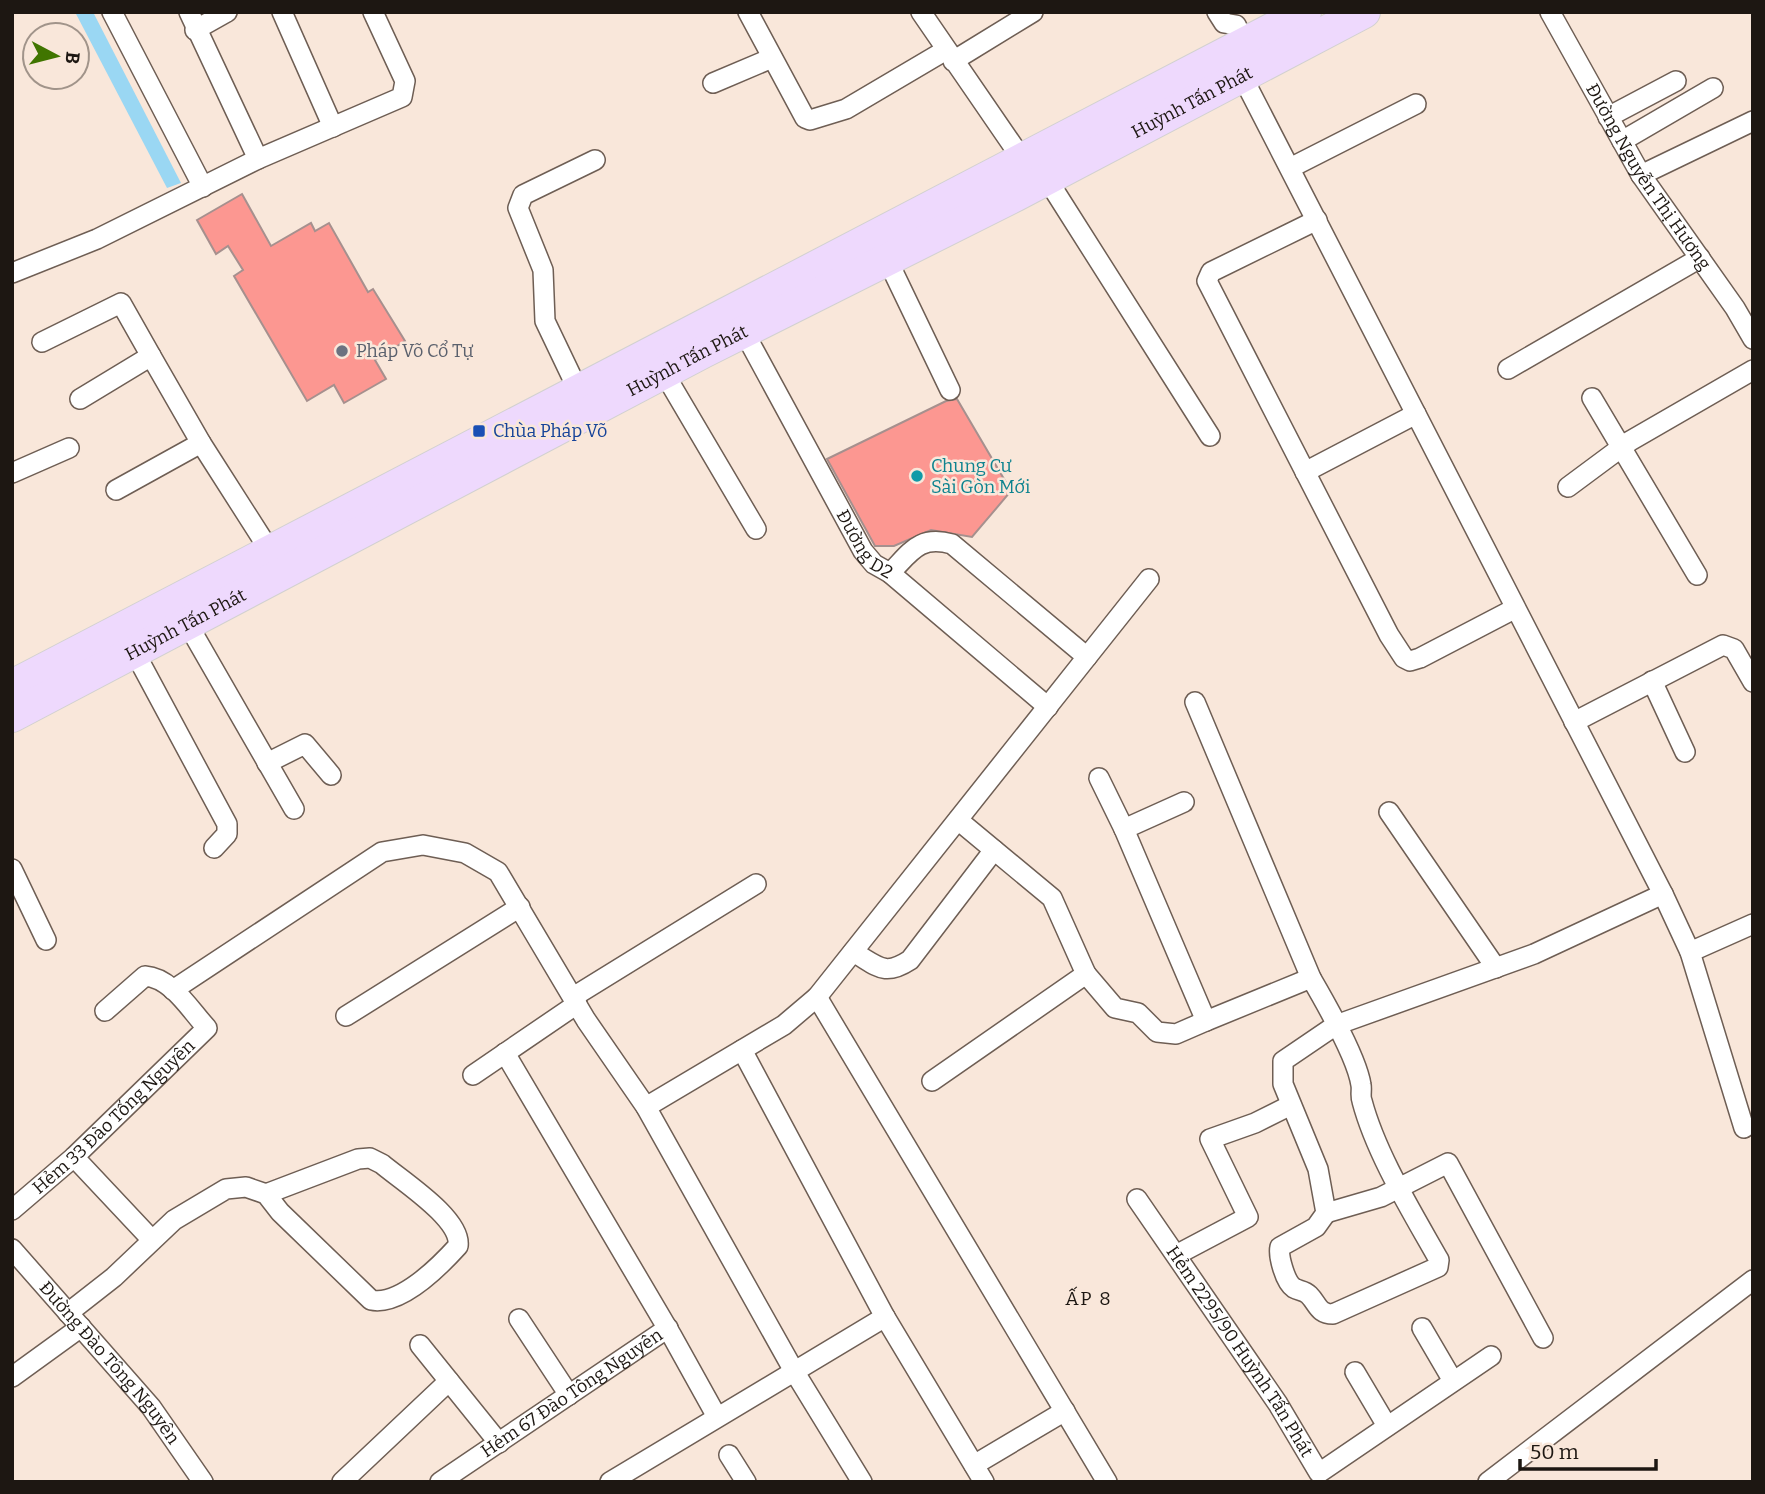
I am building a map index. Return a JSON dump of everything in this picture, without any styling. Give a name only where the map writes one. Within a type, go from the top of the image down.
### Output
[{"type":"main road","name":"Huỳnh Tấn Phát","points":[[12,716],[187,624],[442,475],[578,390],[1305,12]]},
{"type":"main road","name":"Huỳnh Tấn Phát","points":[[12,686],[270,551],[664,373],[1047,179],[1364,12]]},
{"type":"street","points":[[112,12],[203,187]]},
{"type":"street","points":[[227,12],[192,21],[258,159]]},
{"type":"street","points":[[282,12],[333,127]]},
{"type":"street","points":[[12,272],[97,239],[258,159],[402,97],[406,89],[405,81],[373,12]]},
{"type":"street","points":[[748,12],[805,118],[810,120],[846,109],[1032,12]]},
{"type":"street","points":[[920,12],[1022,159]]},
{"type":"street","points":[[1217,12],[1224,23],[1236,25],[1245,43]]},
{"type":"street","name":"Đường Nguyễn Thị Hương","points":[[1549,12],[1641,175],[1753,339]]},
{"type":"street","points":[[713,83],[772,58]]},
{"type":"street","points":[[1242,76],[1663,894],[1690,952],[1744,1128]]},
{"type":"street","points":[[1608,117],[1676,81]]},
{"type":"street","points":[[1622,141],[1713,88]]},
{"type":"street","points":[[1290,168],[1416,103]]},
{"type":"street","points":[[1641,175],[1753,121]]},
{"type":"street","points":[[578,390],[545,321],[543,270],[518,208],[523,195],[595,160]]},
{"type":"street","points":[[1047,179],[1210,436]]},
{"type":"street","points":[[1317,220],[1211,272],[1207,281],[1388,635],[1404,658],[1410,661],[1420,658],[1514,608]]},
{"type":"street","points":[[1508,369],[1700,258]]},
{"type":"street","points":[[887,259],[950,390]]},
{"type":"street","points":[[42,342],[118,303],[122,304],[201,443],[270,551]]},
{"type":"street","name":"Đường D2","points":[[744,332],[863,551],[874,564],[890,573],[1048,707]]},
{"type":"street","points":[[80,399],[151,356]]},
{"type":"street","points":[[1568,487],[1621,447],[1753,370]]},
{"type":"street","points":[[664,373],[756,529]]},
{"type":"street","points":[[1592,398],[1698,575]]},
{"type":"street","points":[[1305,472],[1416,414]]},
{"type":"street","points":[[116,490],[201,443]]},
{"type":"street","points":[[12,473],[69,448]]},
{"type":"street","points":[[890,573],[921,542],[937,540],[952,544],[1087,657]]},
{"type":"street","points":[[646,1107],[784,1025],[817,997],[1149,579]]},
{"type":"street","points":[[187,624],[294,809]]},
{"type":"street","points":[[1574,722],[1652,681],[1730,645],[1753,682]]},
{"type":"street","points":[[134,651],[227,824],[227,834],[214,848]]},
{"type":"street","points":[[1652,681],[1685,752]]},
{"type":"street","points":[[1195,702],[1311,978],[1336,1025],[1361,1085],[1361,1099],[1398,1188],[1439,1260],[1437,1267],[1333,1314],[1320,1311],[1310,1296],[1290,1284],[1278,1252],[1280,1247],[1316,1227],[1326,1213],[1381,1197],[1398,1188],[1444,1163],[1451,1166],[1543,1338]]},
{"type":"street","points":[[267,763],[299,744],[305,744],[331,775]]},
{"type":"street","points":[[1099,778],[1124,829],[1206,1021]]},
{"type":"street","points":[[1124,829],[1184,802]]},
{"type":"street","points":[[1389,812],[1496,968]]},
{"type":"street","points":[[958,820],[1052,898],[1086,974],[1115,1008],[1138,1013],[1157,1032],[1177,1034],[1311,978]]},
{"type":"street","points":[[173,990],[382,852],[424,845],[465,853],[498,872],[575,1001],[646,1107],[857,1480]]},
{"type":"street","points":[[853,953],[892,971],[910,960],[994,850]]},
{"type":"street","points":[[12,869],[46,940]]},
{"type":"street","points":[[473,1074],[575,1001],[756,884]]},
{"type":"street","points":[[1326,1213],[1318,1169],[1283,1084],[1283,1061],[1336,1025],[1534,954],[1663,894]]},
{"type":"street","points":[[346,1016],[520,907]]},
{"type":"street","points":[[1690,952],[1753,924]]},
{"type":"street","points":[[932,1081],[1086,974]]},
{"type":"street","name":"Hẻm 33 Đào Tống Nguyên","points":[[12,1210],[74,1157],[207,1028],[173,990],[153,976],[145,976],[105,1010]]},
{"type":"street","points":[[817,997],[1107,1482]]},
{"type":"street","points":[[742,1050],[885,1317],[979,1473],[1065,1411]]},
{"type":"street","points":[[505,1053],[668,1328],[717,1417]]},
{"type":"street","points":[[1178,1254],[1248,1217],[1210,1139],[1255,1123],[1291,1105]]},
{"type":"street","points":[[74,1157],[152,1240]]},
{"type":"street","points":[[12,1377],[74,1320],[114,1277],[174,1220],[226,1189],[246,1187],[266,1194],[280,1212],[371,1300],[385,1303],[400,1297],[458,1246],[460,1237],[451,1221],[382,1164],[370,1158],[358,1159],[266,1194]]},
{"type":"street","name":"Hẻm 2295/90 Huỳnh Tấn Phát","points":[[1137,1199],[1178,1254],[1278,1404],[1311,1477],[1491,1356]]},
{"type":"street","name":"Đường Đào Tông Nguyên","points":[[12,1249],[151,1407],[203,1482]]},
{"type":"street","points":[[1488,1482],[1753,1280]]},
{"type":"street","points":[[610,1482],[885,1317]]},
{"type":"street","points":[[519,1319],[569,1395]]},
{"type":"street","name":"Hẻm 67 Đào Tông Nguyên","points":[[440,1482],[668,1328]]},
{"type":"street","points":[[1422,1328],[1453,1381]]},
{"type":"street","points":[[420,1345],[499,1443]]},
{"type":"street","points":[[1355,1373],[1387,1426]]},
{"type":"street","points":[[342,1482],[449,1381]]},
{"type":"street","points":[[729,1455],[746,1482]]},
{"type":"water","points":[[75,12],[93,12],[181,183],[167,188],[91,43],[91,21],[80,21]]},
{"type":"building","points":[[242,194],[271,246],[311,223],[315,231],[329,223],[368,292],[373,289],[405,341],[375,360],[386,379],[344,403],[334,385],[307,401],[234,276],[243,270],[228,246],[216,254],[197,220]]},
{"type":"building","name":"Chung Cư Sài Gòn Mới","points":[[957,399],[1011,491],[972,537],[931,530],[894,546],[875,546],[827,459],[946,401]]},
{"type":"place","name":"Pháp Võ Cổ Tự","points":[[342,351]]},
{"type":"place","name":"Chùa Pháp Võ","points":[[479,431]]},
{"type":"place","name":"Chung Cư Sài Gòn Mới","points":[[917,476]]},
{"type":"district","name":"ẤP 8","points":[[1089,1298]]}]
